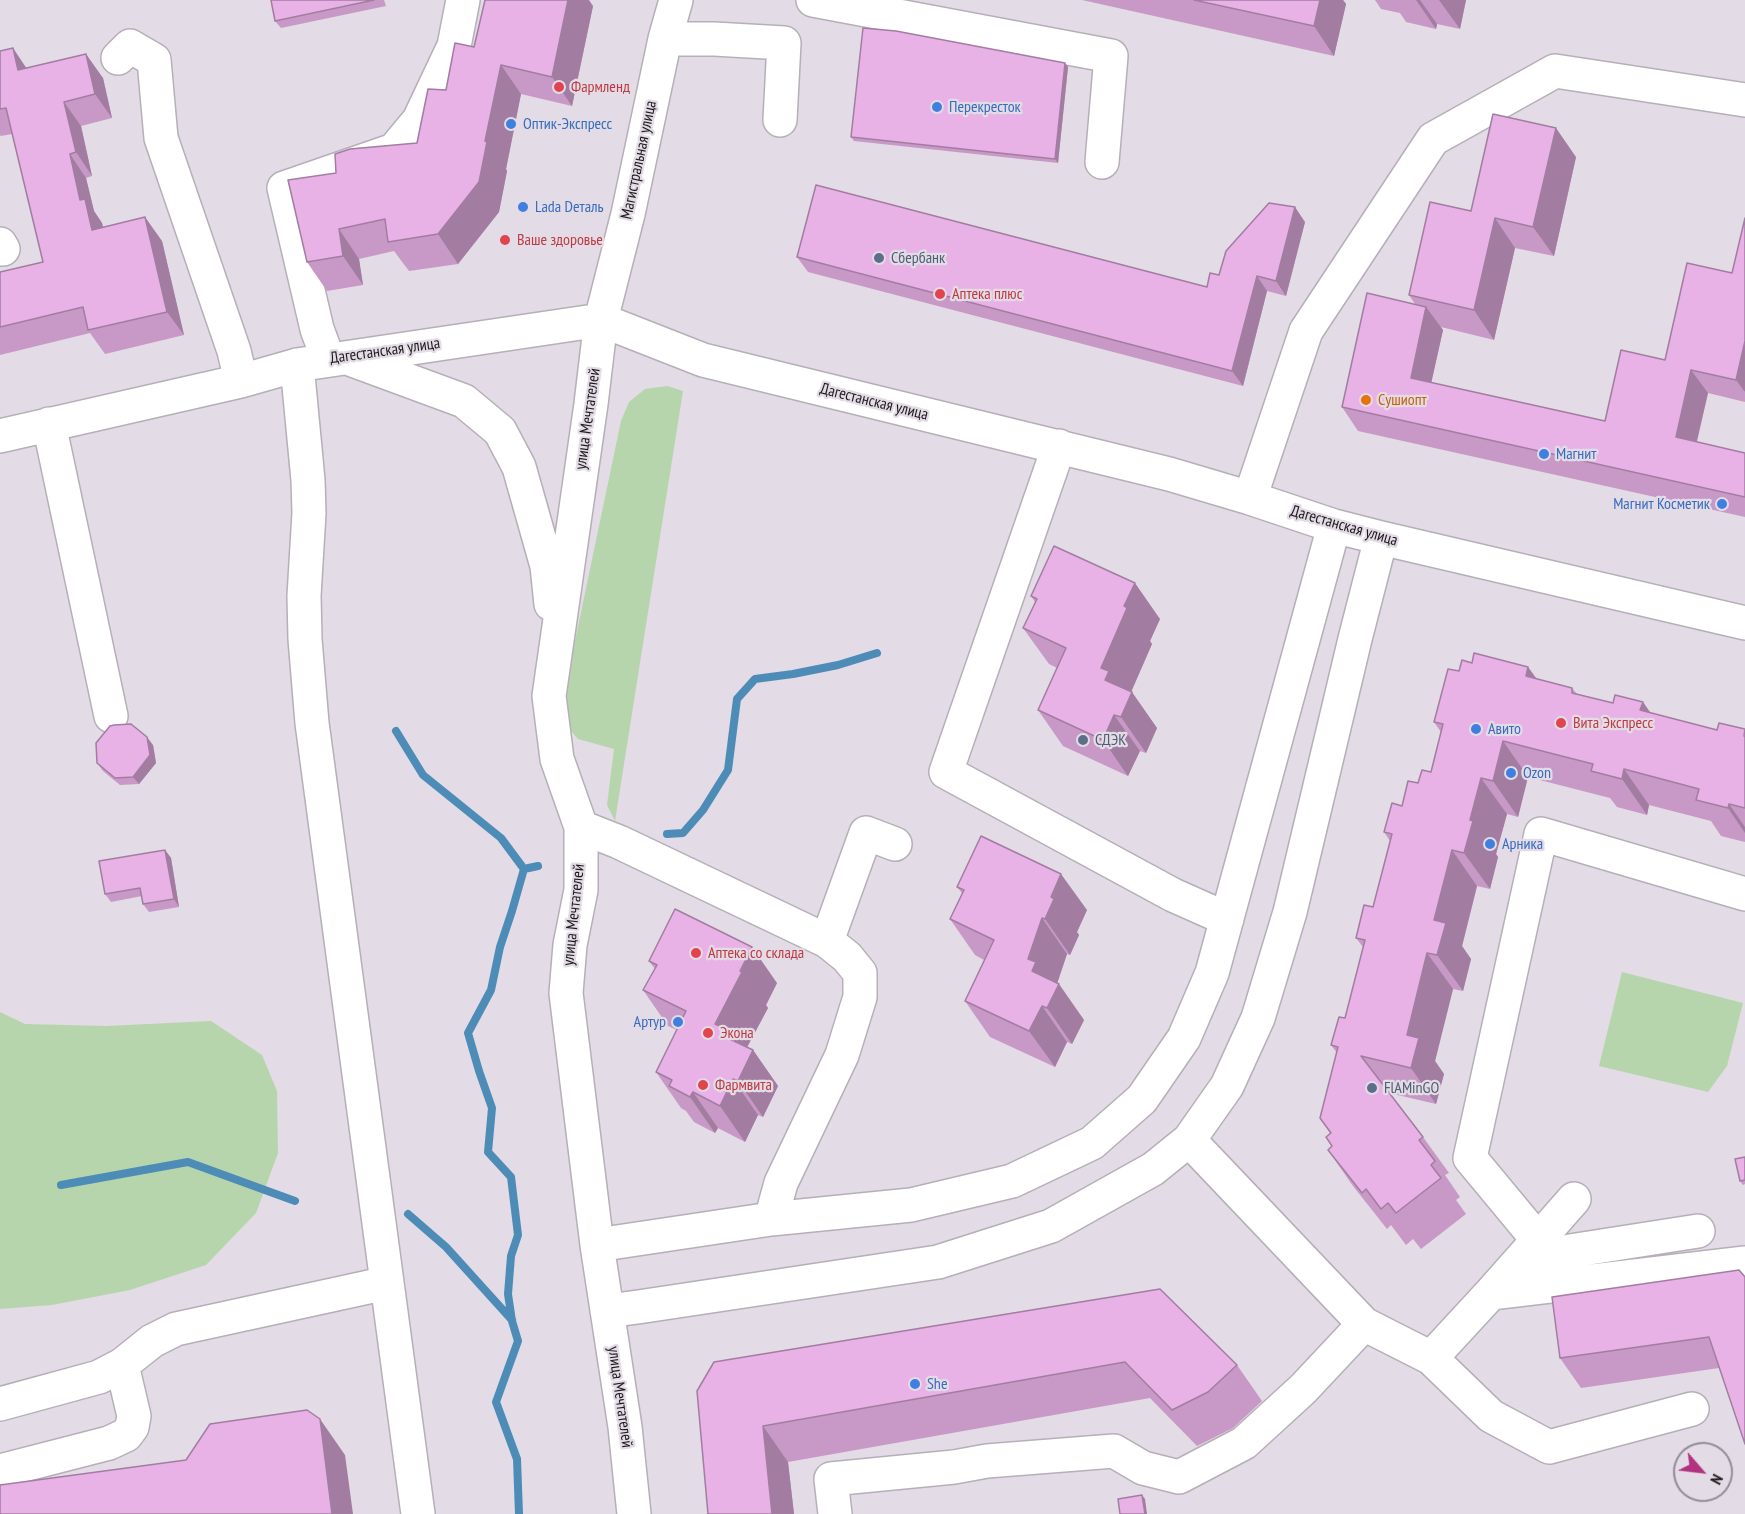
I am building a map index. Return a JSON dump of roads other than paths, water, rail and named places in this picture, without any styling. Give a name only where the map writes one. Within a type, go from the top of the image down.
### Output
[{"type":"street","points":[[418,1514],[309,700],[304,596],[309,513],[308,480],[323,361],[284,188],[394,150],[419,120],[454,46],[463,0]]},
{"type":"street","name":"Магистральная улица","points":[[601,320],[628,214],[665,39],[676,0]]},
{"type":"street","points":[[813,0],[1111,56],[1102,162]]},
{"type":"street","points":[[665,39],[784,43],[780,120]]},
{"type":"street","points":[[117,58],[130,46],[154,60],[160,138],[234,351],[241,381]]},
{"type":"street","points":[[1250,498],[1306,331],[1433,139],[1555,71],[1745,100]]},
{"type":"street","points":[[0,244],[3,249],[0,249]]},
{"type":"street","name":"Дагестанская улица","points":[[0,436],[323,361],[601,320],[703,360],[1169,474],[1334,526],[1381,538],[1745,623]]},
{"type":"street","name":"улица Мечтателей","points":[[601,320],[549,696],[557,759],[581,827],[581,890],[570,945],[566,993],[597,1245],[625,1427],[634,1514]]},
{"type":"street","points":[[323,361],[464,401],[501,431],[519,467],[547,566],[555,651]]},
{"type":"street","points":[[49,424],[111,716]]},
{"type":"street","points":[[1059,446],[946,772],[1173,895],[1227,919]]},
{"type":"street","points":[[597,1245],[771,1219],[911,1205],[1012,1181],[1092,1143],[1142,1099],[1185,1038],[1212,973],[1334,526]]},
{"type":"street","points":[[607,1311],[938,1262],[1051,1226],[1153,1169],[1189,1140],[1227,1086],[1258,1018],[1290,912],[1381,538]]},
{"type":"street","points":[[581,827],[629,847],[827,941],[847,957],[860,973],[860,997],[842,1055],[781,1183],[771,1219]]},
{"type":"street","points":[[827,941],[866,833],[895,844]]},
{"type":"street","points":[[1538,1239],[1470,1158],[1541,834],[1745,894]]},
{"type":"street","points":[[1189,1140],[1364,1324],[1431,1358],[1491,1416],[1549,1447],[1692,1409]]},
{"type":"street","points":[[1431,1358],[1574,1199]]},
{"type":"street","points":[[1527,1288],[1551,1260],[1570,1251],[1698,1231]]},
{"type":"street","points":[[1491,1293],[1745,1263]]},
{"type":"street","points":[[0,1404],[99,1377],[122,1365],[153,1341],[176,1329],[387,1282]]},
{"type":"street","points":[[835,1514],[831,1479],[954,1467],[987,1461],[1114,1451],[1143,1468],[1179,1477],[1244,1443],[1303,1389],[1364,1324]]},
{"type":"street","points":[[0,1471],[109,1443],[126,1435],[132,1427],[135,1416],[122,1365]]},
{"type":"waterway","points":[[667,834],[683,833],[703,810],[728,770],[737,699],[755,679],[838,665],[877,653]]},
{"type":"waterway","points":[[396,731],[423,775],[501,838],[524,869],[500,947],[491,990],[468,1033],[492,1108],[488,1152],[511,1177],[518,1235],[511,1256],[508,1294],[518,1341],[496,1402],[517,1459],[519,1514]]},
{"type":"waterway","points":[[524,869],[538,866]]},
{"type":"waterway","points":[[61,1185],[188,1162],[295,1201]]},
{"type":"waterway","points":[[408,1214],[446,1247],[512,1320]]},
{"type":"place","name":"Фармленд","points":[[559,87]]},
{"type":"place","name":"Перекресток","points":[[937,107]]},
{"type":"place","name":"Оптик-Экспресс","points":[[511,124]]},
{"type":"place","name":"Lada Dеталь","points":[[523,207]]},
{"type":"place","name":"Ваше здоровье","points":[[505,240]]},
{"type":"place","name":"Сбербанк","points":[[879,258]]},
{"type":"place","name":"Аптека плюс","points":[[940,294]]},
{"type":"place","name":"Сушиопт","points":[[1366,400]]},
{"type":"place","name":"Магнит","points":[[1544,454]]},
{"type":"place","name":"Магнит Косметик","points":[[1722,504]]},
{"type":"place","name":"Вита Экспресс","points":[[1561,723]]},
{"type":"place","name":"Авито","points":[[1476,729]]},
{"type":"place","name":"СДЭК","points":[[1083,740]]},
{"type":"place","name":"Ozon","points":[[1511,773]]},
{"type":"place","name":"Арника","points":[[1490,844]]},
{"type":"place","name":"Аптека со склада","points":[[696,953]]},
{"type":"place","name":"Артур","points":[[678,1022]]},
{"type":"place","name":"Экона","points":[[708,1033]]},
{"type":"place","name":"Фармвита","points":[[703,1085]]},
{"type":"place","name":"FlAMinGO","points":[[1372,1088]]},
{"type":"place","name":"She","points":[[915,1384]]}]
